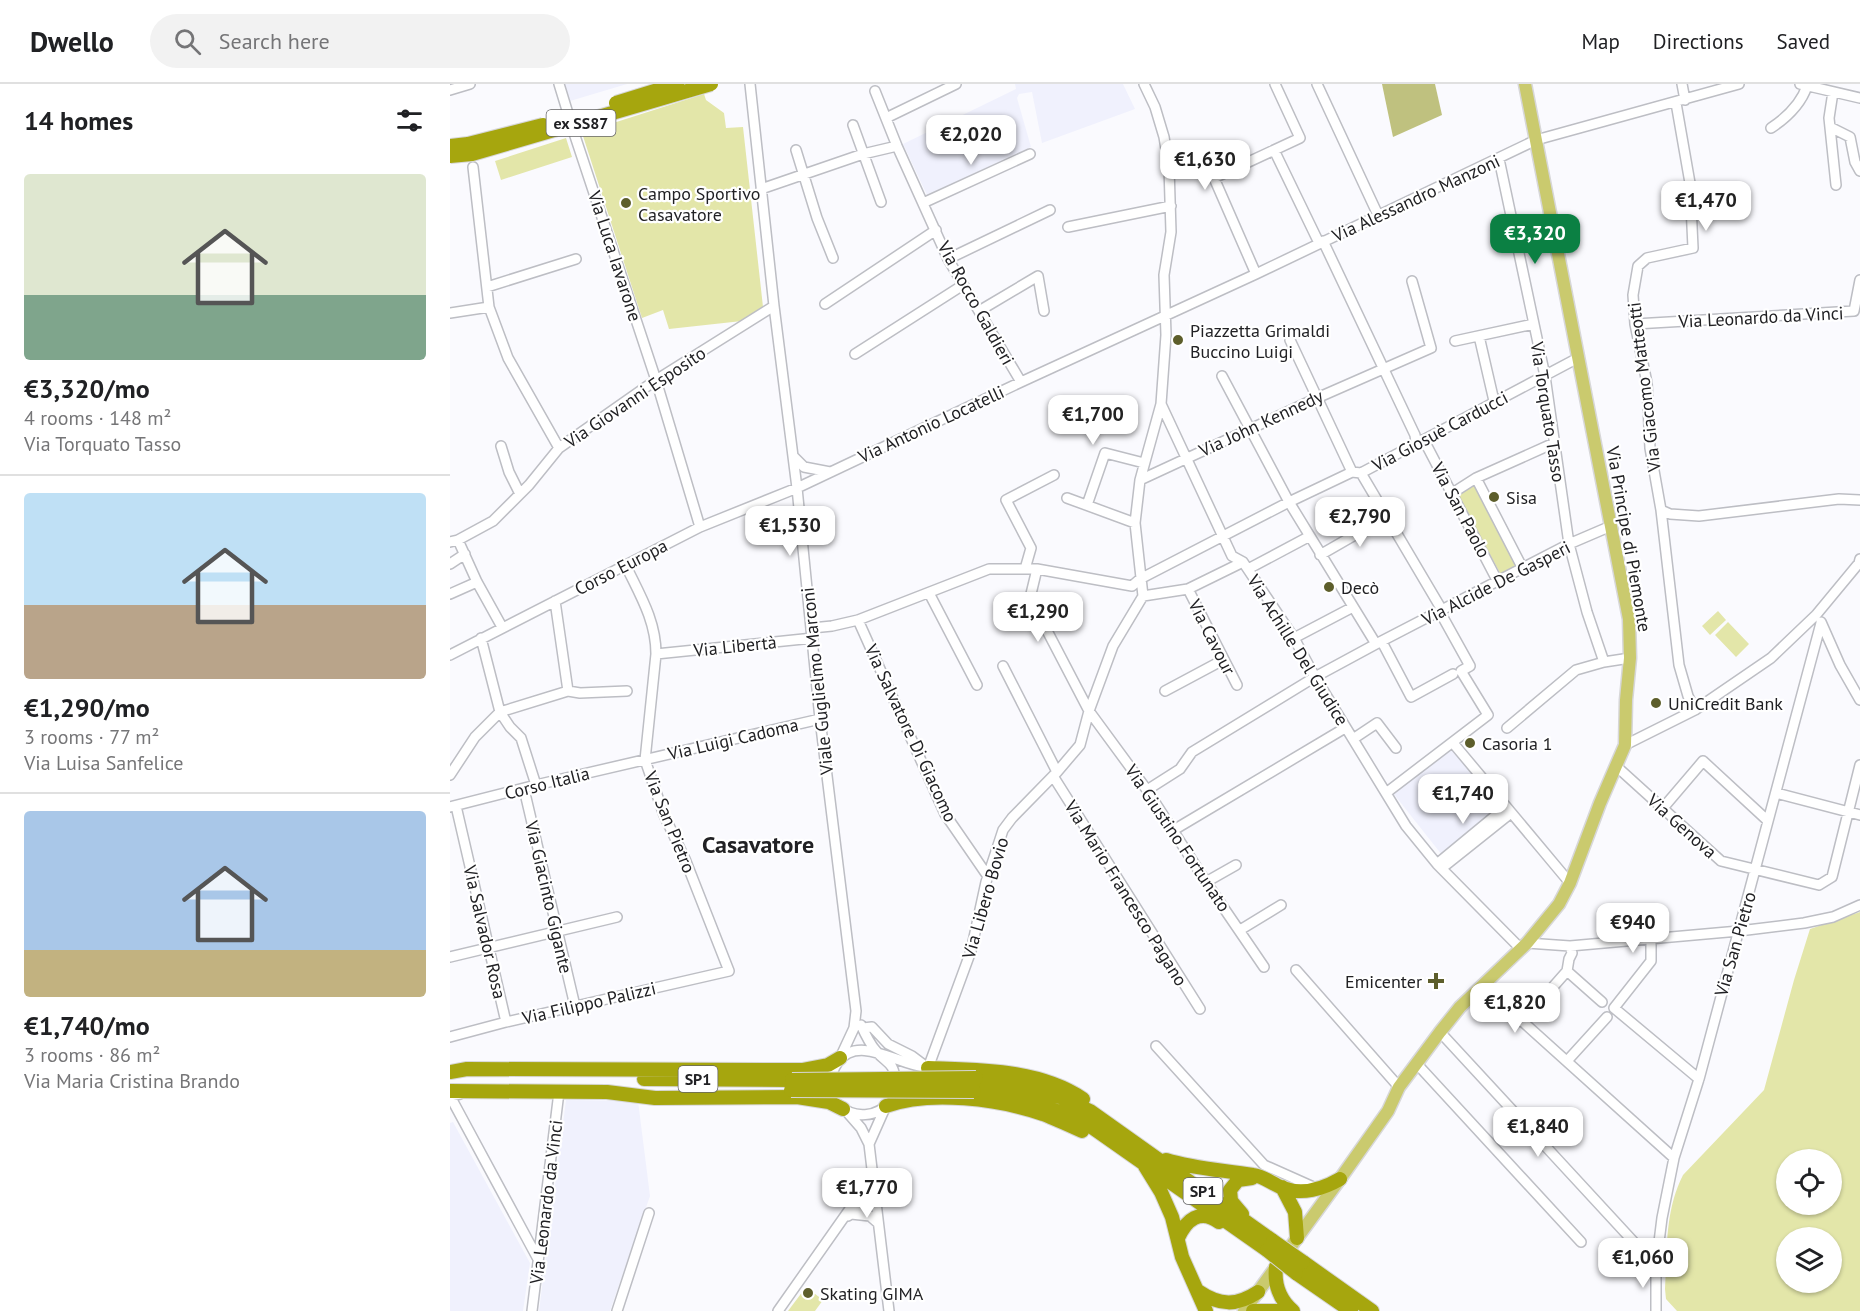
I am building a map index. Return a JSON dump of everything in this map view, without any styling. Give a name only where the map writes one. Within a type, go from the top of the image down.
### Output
[{"type":"highway","name":"ex SS87","points":[[450,146],[468,144],[546,124],[677,84]]},
{"type":"highway","name":"ex SS87","points":[[450,156],[472,154],[711,84]]},
{"type":"highway","points":[[450,1075],[467,1070],[802,1070],[828,1065],[840,1058]]},
{"type":"highway","points":[[928,1068],[982,1070],[1044,1082],[1065,1089],[1103,1114],[1120,1139]]},
{"type":"highway","name":"SP1","points":[[450,1075],[605,1085],[975,1084],[1033,1089],[1060,1097],[1090,1111],[1142,1162],[1249,1231],[1351,1304],[1372,1311]]},
{"type":"highway","points":[[450,1091],[559,1092],[605,1085],[656,1098],[797,1097],[829,1102],[843,1108]]},
{"type":"highway","points":[[886,1106],[916,1099],[953,1098],[998,1103],[1042,1114],[1120,1139]]},
{"type":"highway","name":"SP1","points":[[1120,1139],[1156,1157],[1249,1231]]},
{"type":"highway","points":[[1156,1157],[1203,1169],[1254,1175],[1282,1188],[1304,1191],[1319,1189],[1340,1179]]},
{"type":"highway","points":[[1142,1162],[1161,1192],[1172,1217],[1182,1257],[1206,1311]]},
{"type":"highway","points":[[1249,1231],[1231,1201],[1230,1190],[1238,1180],[1266,1179]]},
{"type":"highway","points":[[1282,1188],[1295,1212],[1297,1238]]},
{"type":"highway","points":[[1178,1238],[1184,1224],[1203,1216],[1215,1219],[1229,1229],[1249,1231]]},
{"type":"highway","points":[[1276,1267],[1278,1292],[1293,1311]]},
{"type":"highway","points":[[1198,1291],[1206,1296],[1232,1303],[1245,1301],[1258,1292]]},
{"type":"highway","points":[[1351,1304],[1381,1311]]},
{"type":"highway","points":[[1253,1311],[1279,1311]]},
{"type":"main road","name":"Via Principe di Piemonte","points":[[1244,1311],[1388,1111],[1399,1087],[1440,1032],[1460,1007],[1524,946],[1558,904],[1570,883],[1625,745],[1630,658],[1629,619],[1576,358],[1525,84]]},
{"type":"street","points":[[450,90],[470,84]]},
{"type":"street","name":"Via Luca Iavarone","points":[[560,84],[656,380],[700,527]]},
{"type":"street","name":"Viale Guglielmo Marconi","points":[[750,84],[793,456],[820,719],[856,1011],[854,1028],[840,1058]]},
{"type":"street","points":[[886,118],[956,84]]},
{"type":"street","points":[[1144,84],[1155,107],[1164,137],[1171,206],[1171,232],[1164,275],[1166,335],[1161,404],[1140,480],[1135,523],[1143,596],[1188,589],[1310,536]]},
{"type":"street","points":[[1256,274],[1214,178],[1300,138],[1275,84]]},
{"type":"street","points":[[1317,84],[1378,215]]},
{"type":"street","points":[[1680,102],[1682,84]]},
{"type":"street","name":"Via Alessandro Manzoni","points":[[1165,316],[1536,140],[1739,84]]},
{"type":"street","points":[[1771,128],[1784,119],[1804,94],[1804,85],[1860,98]]},
{"type":"street","name":"Via Rocco Galdieri","points":[[875,91],[948,259],[1021,382]]},
{"type":"street","points":[[1833,92],[1829,118],[1836,185]]},
{"type":"street","name":"Via Giacomo Matteotti","points":[[1680,102],[1690,183],[1693,248],[1647,258],[1638,266],[1633,295],[1635,324],[1647,383],[1650,448],[1661,510],[1679,665],[1688,696],[1695,710]]},
{"type":"street","points":[[853,125],[882,202]]},
{"type":"street","points":[[1830,127],[1850,137],[1855,162],[1860,171]]},
{"type":"street","points":[[761,189],[863,154],[897,146]]},
{"type":"street","points":[[796,150],[833,258]]},
{"type":"street","name":"Via San Paolo","points":[[1274,150],[1384,368],[1418,441],[1428,448],[1498,582]]},
{"type":"street","points":[[923,203],[1030,154]]},
{"type":"street","name":"Via Torquato Tasso","points":[[1499,159],[1545,376],[1569,544],[1587,612],[1604,662]]},
{"type":"street","points":[[473,167],[489,307],[508,358],[559,448]]},
{"type":"street","points":[[1068,227],[1171,206]]},
{"type":"street","points":[[948,259],[1050,210]]},
{"type":"street","points":[[825,304],[936,230]]},
{"type":"street","points":[[488,287],[576,259]]},
{"type":"street","points":[[979,311],[1038,276],[1044,311]]},
{"type":"street","name":"Via Leonardo da Vinci","points":[[1635,324],[1854,311],[1860,280]]},
{"type":"street","name":"Via John Kennedy","points":[[1140,480],[1248,429],[1431,348],[1412,282]]},
{"type":"street","points":[[855,354],[963,285]]},
{"type":"street","name":"Via Giovanni Esposito","points":[[454,541],[493,520],[520,494],[559,448],[656,380],[774,306]]},
{"type":"street","points":[[450,313],[489,307]]},
{"type":"street","name":"Via Antonio Locatelli","points":[[796,488],[1165,316]]},
{"type":"street","points":[[1455,341],[1534,324]]},
{"type":"street","points":[[1479,336],[1494,401]]},
{"type":"street","points":[[1290,340],[1317,398],[1357,472],[1441,611],[1470,666],[1461,671],[1488,715],[1386,793]]},
{"type":"street","name":"Via Giosuè Carducci","points":[[1037,569],[1132,586],[1140,579],[1288,502],[1357,472],[1576,358]]},
{"type":"street","points":[[1222,376],[1288,502],[1411,696],[1453,674]]},
{"type":"street","name":"Via Achille Del Giudice","points":[[1161,404],[1232,556],[1246,565],[1294,638],[1345,728],[1406,826],[1440,866],[1524,946]]},
{"type":"street","points":[[1451,494],[1476,478],[1554,442]]},
{"type":"street","points":[[501,446],[509,472],[520,494]]},
{"type":"street","points":[[1087,505],[1105,453],[1144,463]]},
{"type":"street","points":[[793,456],[804,467],[830,472]]},
{"type":"street","points":[[1025,569],[1031,548],[1006,500],[1054,475]]},
{"type":"street","points":[[1476,478],[1523,569]]},
{"type":"street","name":"Corso Europa","points":[[450,655],[700,527],[796,488]]},
{"type":"street","points":[[1067,498],[1135,523]]},
{"type":"street","points":[[1661,510],[1670,514],[1699,516],[1839,499],[1860,500]]},
{"type":"street","points":[[1320,555],[1386,517]]},
{"type":"street","name":"Via Alcide De Gasperi","points":[[1147,790],[1180,769],[1192,752],[1315,677],[1569,544],[1611,526]]},
{"type":"street","points":[[454,541],[465,555],[502,627]]},
{"type":"street","points":[[450,564],[465,555]]},
{"type":"street","points":[[1625,745],[1695,710],[1771,658],[1819,619],[1859,561]]},
{"type":"street","name":"Via San Pietro","points":[[626,566],[653,623],[657,654],[645,760],[664,816],[685,859],[729,971]]},
{"type":"street","name":"Via Libertà","points":[[657,654],[812,633],[858,620],[989,569],[1037,569]]},
{"type":"street","name":"Via Giustino Fortunato","points":[[1037,569],[1030,598],[1089,711],[1147,790],[1264,967]]},
{"type":"street","points":[[450,594],[477,582]]},
{"type":"street","name":"Via Cavour","points":[[1188,589],[1237,685]]},
{"type":"street","points":[[930,593],[977,685]]},
{"type":"street","name":"Via Libero Bovio","points":[[928,1068],[971,951],[987,875],[1004,830],[1012,818],[1080,745],[1089,711],[1113,646],[1143,596]]},
{"type":"street","points":[[555,601],[568,691]]},
{"type":"street","points":[[1294,638],[1353,607]]},
{"type":"street","points":[[1819,619],[1840,665],[1860,700]]},
{"type":"street","name":"Via San Pietro","points":[[1656,1311],[1656,1266],[1662,1218],[1674,1158],[1699,1079],[1756,868],[1819,619]]},
{"type":"street","name":"Via Salvatore Di Giacomo","points":[[858,620],[945,814],[987,875]]},
{"type":"street","points":[[481,638],[500,712],[521,738],[536,785]]},
{"type":"street","points":[[1507,728],[1576,670],[1630,658]]},
{"type":"street","points":[[1165,691],[1223,660]]},
{"type":"street","name":"Via Mario Francesco Pagano","points":[[1003,666],[1055,774],[1200,1009]]},
{"type":"street","points":[[450,775],[475,737],[500,712],[568,691],[580,693],[627,691]]},
{"type":"street","name":"Via Luigi Cadoma","points":[[645,760],[820,719]]},
{"type":"street","name":"Via Achille Del Giudice","points":[[1353,739],[1377,723],[1396,748]]},
{"type":"street","points":[[1172,831],[1345,728]]},
{"type":"street","points":[[1453,743],[1570,883]]},
{"type":"street","name":"Corso Italia","points":[[453,807],[645,760]]},
{"type":"street","points":[[1663,808],[1703,761],[1768,821]]},
{"type":"street","points":[[1848,812],[1860,765]]},
{"type":"street","name":"Via Genova","points":[[1616,766],[1721,861],[1819,885],[1832,877],[1848,812]]},
{"type":"street","name":"Via Giacinto Gigante","points":[[524,789],[575,1006]]},
{"type":"street","points":[[1776,793],[1860,815]]},
{"type":"street","name":"Via Salvador Rosa","points":[[453,807],[506,1022]]},
{"type":"street","points":[[1440,866],[1509,810]]},
{"type":"street","points":[[1206,882],[1236,865]]},
{"type":"street","points":[[1240,930],[1281,905]]},
{"type":"street","points":[[1524,946],[1570,946],[1739,931],[1833,917],[1860,905]]},
{"type":"street","points":[[450,957],[617,917]]},
{"type":"street","points":[[1651,938],[1651,961],[1614,1008],[1699,1079]]},
{"type":"street","points":[[1522,1022],[1567,971],[1572,953],[1570,946]]},
{"type":"street","points":[[1296,970],[1399,1087]]},
{"type":"street","name":"Via Filippo Palizzi","points":[[450,1036],[729,971]]},
{"type":"street","points":[[1567,971],[1602,1002]]},
{"type":"street","points":[[1482,985],[1674,1158]]},
{"type":"street","name":"Viale Guglielmo Marconi","points":[[856,1011],[877,1052]]},
{"type":"street","points":[[1567,1061],[1607,1017]]},
{"type":"street","points":[[863,1028],[872,1028],[888,1044],[912,1056],[928,1068]]},
{"type":"street","points":[[1440,1032],[1656,1266]]},
{"type":"street","points":[[1156,1046],[1264,1165],[1319,1189]]},
{"type":"street","points":[[889,1311],[869,1144],[861,1128],[832,1094],[830,1082],[833,1069],[840,1058],[864,1049],[913,1066],[928,1068]]},
{"type":"street","points":[[869,1144],[886,1106],[894,1096],[896,1083],[894,1070],[877,1052]]},
{"type":"street","points":[[1416,1064],[1581,1242]]},
{"type":"street","points":[[471,1091],[450,1096],[538,1259]]},
{"type":"street","name":"Via Leonardo da Vinci","points":[[532,1311],[559,1092]]},
{"type":"street","points":[[843,1108],[850,1113],[862,1115],[875,1113],[886,1106]]},
{"type":"street","points":[[778,1311],[873,1176]]},
{"type":"street","points":[[847,1216],[876,1198]]},
{"type":"street","points":[[616,1311],[649,1213]]},
{"type":"street","points":[[847,1216],[870,1216],[879,1223]]},
{"type":"shaded area","points":[[565,84],[627,84],[570,101]]},
{"type":"shaded area","points":[[1015,84],[1123,84],[1135,109],[1042,143],[1032,92],[1019,94],[1017,98],[1031,147],[927,195],[903,144],[1016,89]]},
{"type":"shaded area","points":[[1451,747],[1501,808],[1442,855],[1393,793]]},
{"type":"shaded area","points":[[566,1100],[638,1101],[650,1196],[610,1311],[539,1311]]},
{"type":"shaded area","points":[[453,1122],[530,1263],[523,1311],[450,1311],[450,1123]]},
{"type":"green space","points":[[1382,84],[1435,84],[1442,115],[1393,137]]},
{"type":"green space","name":"Campo Sportivo Casavatore","points":[[704,94],[706,100],[724,113],[726,128],[743,127],[763,307],[742,321],[669,329],[663,310],[642,318],[582,133]]},
{"type":"green space","points":[[566,138],[572,157],[501,180],[495,161]]},
{"type":"green space","points":[[1475,483],[1516,566],[1501,575],[1457,493]]},
{"type":"green space","points":[[1718,611],[1726,620],[1710,635],[1702,626]]},
{"type":"green space","points":[[1728,622],[1749,644],[1736,657],[1715,635]]},
{"type":"green space","points":[[1860,912],[1860,1311],[1677,1311],[1666,1299],[1665,1289],[1668,1230],[1677,1188],[1683,1175],[1764,1090],[1810,929]]},
{"type":"green space","name":"Skating GIMA","points":[[806,1287],[823,1300],[815,1311],[788,1311]]},
{"type":"place","name":"Campo Sportivo Casavatore","points":[[626,203]]},
{"type":"place","name":"Piazzetta Grimaldi Buccino Luigi","points":[[1178,340]]},
{"type":"place","name":"Sisa","points":[[1494,497]]},
{"type":"place","name":"Decò","points":[[1329,587]]},
{"type":"place","name":"UniCredit Bank","points":[[1656,703]]},
{"type":"place","name":"Casoria 1","points":[[1470,743]]},
{"type":"place","name":"Emicenter","points":[[1436,981]]},
{"type":"place","name":"Skating GIMA","points":[[808,1293]]},
{"type":"district","name":"Casavatore","points":[[758,844]]}]
